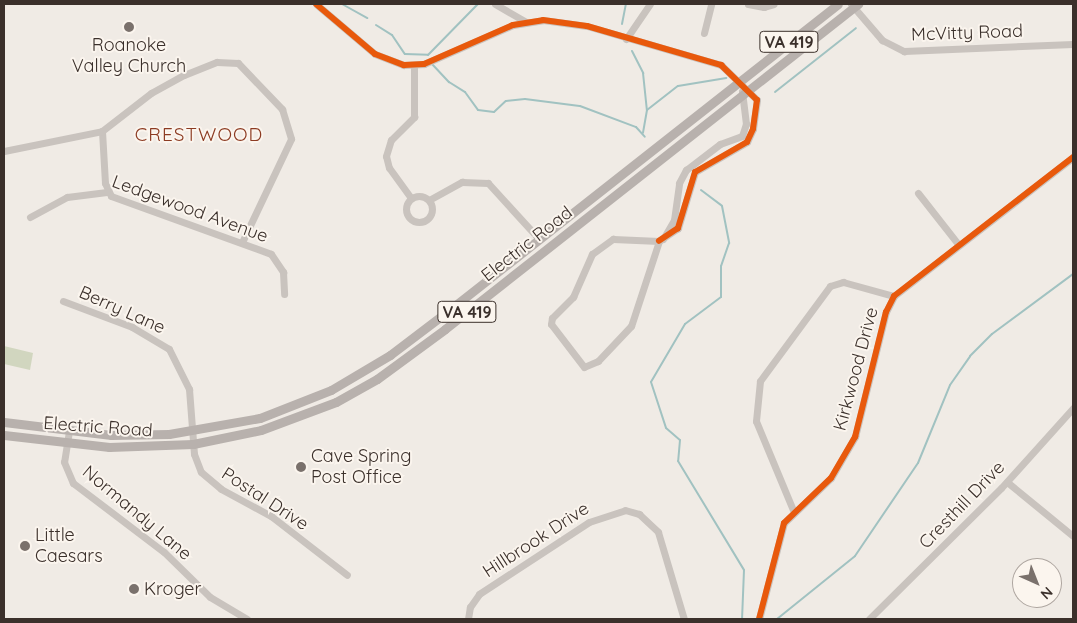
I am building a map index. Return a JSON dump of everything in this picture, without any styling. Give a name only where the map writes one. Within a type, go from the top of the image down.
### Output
[{"type":"main road","name":"Electric Road","points":[[4,422],[69,430],[139,435],[192,432],[279,412],[346,382],[390,355],[838,4]]},
{"type":"main road","name":"Electric Road","points":[[4,435],[135,448],[193,444],[285,423],[377,379],[746,93],[854,5]]},
{"type":"street","points":[[316,4],[376,54],[414,66],[431,62],[526,22],[567,21],[626,39],[717,62],[740,81],[746,93],[759,107],[747,142],[694,172],[678,228],[659,241],[613,239],[588,259],[573,297],[551,322],[582,366],[598,361],[631,326],[659,241],[674,220],[678,183],[686,170],[720,144],[742,136],[746,124],[746,93]]},
{"type":"street","points":[[495,4],[526,22]]},
{"type":"street","points":[[626,39],[650,4]]},
{"type":"street","points":[[704,33],[711,4]]},
{"type":"street","points":[[748,4],[774,4]]},
{"type":"street","name":"McVitty Road","points":[[854,5],[882,40],[904,51],[1073,44]]},
{"type":"street","points":[[4,151],[102,130],[151,93],[184,75],[223,61],[245,67],[282,109],[290,139],[242,242]]},
{"type":"street","points":[[414,66],[414,116],[391,140],[386,156],[389,168],[411,198],[429,200],[468,181],[488,183],[539,239]]},
{"type":"street","points":[[102,130],[107,192]]},
{"type":"street","name":"Kirkwood Drive","points":[[759,619],[780,534],[793,510],[831,478],[846,457],[864,412],[882,324],[894,296],[958,244],[1073,157]]},
{"type":"street","name":"Ledgewood Avenue","points":[[30,217],[68,197],[107,192],[120,202],[242,242],[276,259],[283,272],[284,294]]},
{"type":"street","points":[[918,193],[958,244]]},
{"type":"street","points":[[411,198],[405,210],[417,222],[431,214],[429,200]]},
{"type":"street","points":[[793,510],[756,420],[760,381],[830,286],[843,282],[894,296]]},
{"type":"street","name":"Berry Lane","points":[[63,301],[132,327],[169,349],[189,389],[192,432]]},
{"type":"street","name":"Cresthill Drive","points":[[869,619],[1006,482],[1073,408]]},
{"type":"street","name":"Normandy Lane","points":[[69,430],[64,462],[73,483],[164,552],[210,597],[247,619]]},
{"type":"street","name":"Postal Drive","points":[[192,432],[197,463],[212,483],[271,516],[347,575]]},
{"type":"street","points":[[1006,482],[1073,536]]},
{"type":"street","name":"Hillbrook Drive","points":[[468,619],[470,607],[479,594],[589,522],[625,510],[639,514],[658,532],[684,619]]},
{"type":"green space","points":[[4,346],[33,353],[30,370],[4,364]]},
{"type":"waterway","points":[[342,4],[367,18]]},
{"type":"waterway","points":[[428,55],[478,4]]},
{"type":"waterway","points":[[622,24],[626,4]]},
{"type":"waterway","points":[[376,25],[392,35],[405,54],[428,55]]},
{"type":"waterway","points":[[775,92],[856,28]]},
{"type":"waterway","points":[[632,51],[643,73],[647,110],[643,133]]},
{"type":"waterway","points":[[432,64],[449,82],[465,92],[478,110],[494,112],[506,101],[525,99],[580,106],[636,127],[645,137]]},
{"type":"waterway","points":[[647,110],[678,86],[726,78]]},
{"type":"waterway","points":[[701,190],[722,206],[729,243],[721,266],[721,297],[685,324],[651,382],[666,428],[680,440],[678,461],[744,570],[742,619]]},
{"type":"waterway","points":[[777,619],[855,556],[918,463],[950,385],[970,356],[992,334],[1073,274]]},
{"type":"cycle path","points":[[316,4],[375,54],[404,65],[424,64],[513,25],[543,20],[587,26],[721,65],[757,100],[753,129],[747,142],[695,172],[678,228],[659,241]]},
{"type":"cycle path","points":[[759,619],[784,523],[831,478],[855,437],[886,312],[894,296],[1073,157]]},
{"type":"place","name":"Roanoke Valley Church","points":[[129,27]]},
{"type":"place","name":"Cave Spring Post Office","points":[[301,467]]},
{"type":"place","name":"Little Caesars","points":[[25,546]]},
{"type":"place","name":"Kroger","points":[[134,589]]},
{"type":"district","name":"CRESTWOOD","points":[[199,135]]}]
